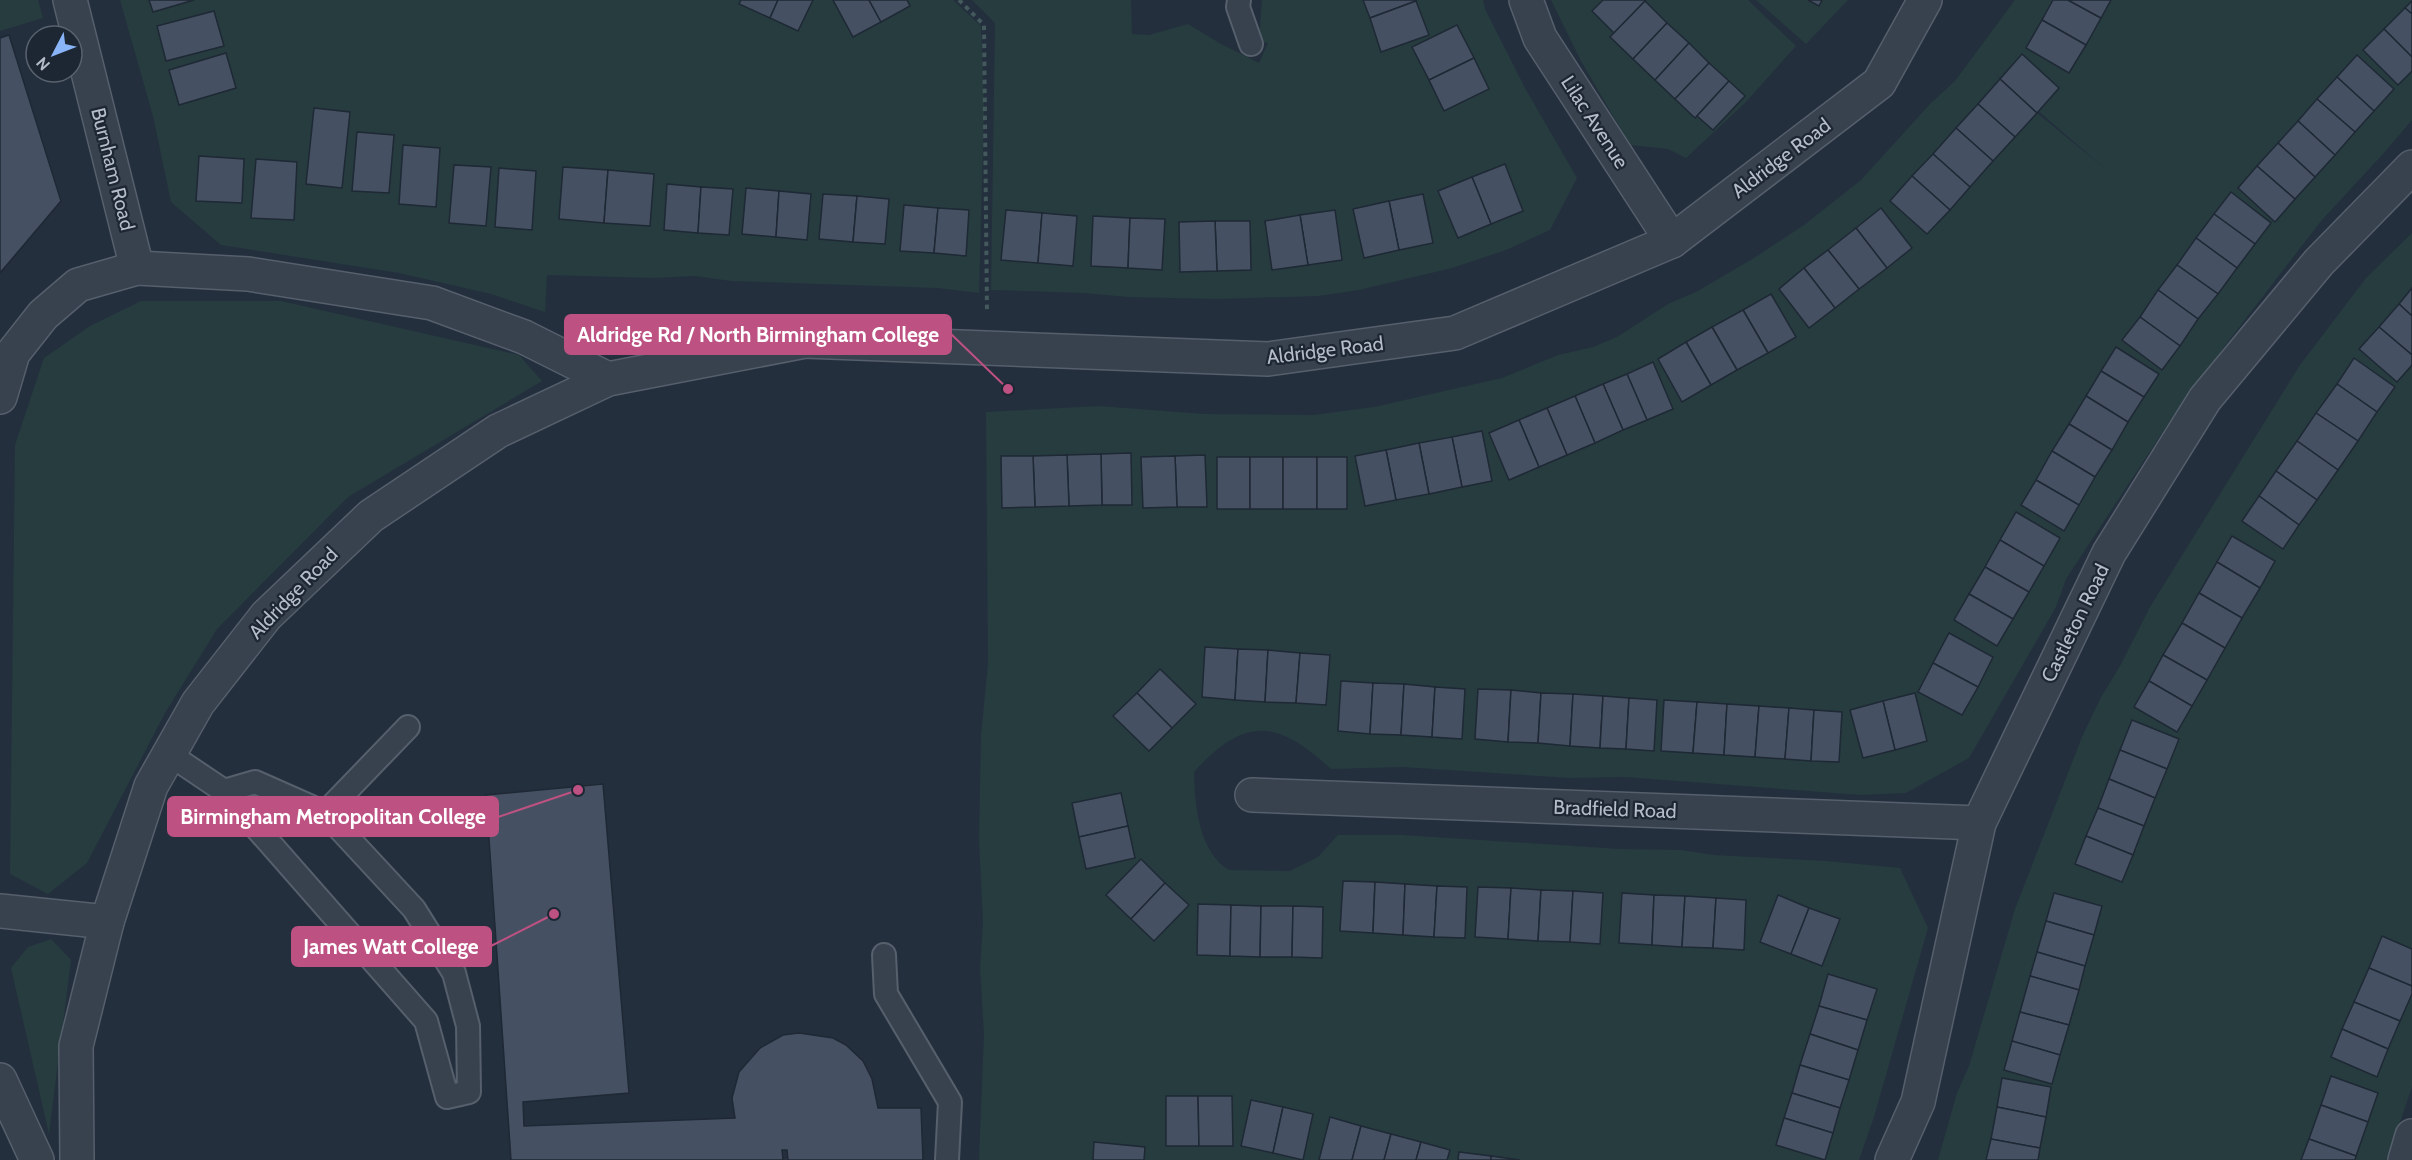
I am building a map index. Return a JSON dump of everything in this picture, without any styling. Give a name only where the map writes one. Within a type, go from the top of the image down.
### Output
[{"type":"street","name":"Burnham Road","points":[[70,0],[137,268]]},
{"type":"street","name":"Lilac Avenue","points":[[1526,0],[1540,38],[1672,241]]},
{"type":"street","name":"Aldridge Road","points":[[77,1160],[76,1046],[107,922],[151,786],[198,703],[266,616],[371,516],[498,431],[608,379],[805,341],[987,350],[1268,359],[1455,333],[1672,241],[1879,83],[1925,0]]},
{"type":"street","name":"Castleton Road","points":[[1892,1160],[1918,1102],[1979,823],[2109,553],[2205,399],[2319,262],[2412,167]]},
{"type":"street","points":[[0,390],[13,353],[43,315],[78,285],[137,268],[248,274],[432,303],[524,337],[608,379]]},
{"type":"street","name":"Bradfield Road","points":[[1252,795],[1979,823]]},
{"type":"street","points":[[0,911],[107,922]]},
{"type":"street","points":[[0,1080],[37,1160]]},
{"type":"street","points":[[2405,1160],[2412,1136]]},
{"type":"lane","points":[[1239,0],[1238,7],[1251,44]]},
{"type":"lane","points":[[325,813],[408,727]]},
{"type":"lane","points":[[169,754],[224,791],[426,1021],[447,1097],[469,1092],[468,1026],[454,973],[414,909],[325,813],[255,782],[224,791]]},
{"type":"lane","points":[[884,955],[886,994],[950,1102],[947,1160]]},
{"type":"path","points":[[959,0],[984,25],[987,350]]},
{"type":"green space","points":[[0,0],[38,0],[43,18],[0,31]]},
{"type":"green space","points":[[120,0],[953,0],[981,26],[984,107],[979,293],[938,288],[731,281],[695,276],[655,278],[547,275],[545,312],[491,294],[399,273],[221,245],[171,202],[153,116]]},
{"type":"green space","points":[[972,0],[1131,0],[1132,34],[1149,35],[1188,24],[1259,63],[1268,43],[1259,41],[1262,0],[1483,0],[1485,9],[1525,88],[1577,178],[1550,230],[1506,250],[1452,268],[1359,290],[1318,296],[1217,299],[991,290],[995,23]]},
{"type":"green space","points":[[1551,0],[1748,0],[1796,46],[1745,103],[1686,158],[1668,149],[1630,145],[1581,61]]},
{"type":"green space","points":[[1756,0],[1848,0],[1806,44]]},
{"type":"green space","points":[[2015,0],[2412,0],[2412,120],[2321,221],[2172,418],[2066,579],[2056,607],[1969,758],[1906,793],[1861,795],[1625,777],[1571,778],[1402,767],[1331,769],[1294,740],[1277,733],[1261,731],[1246,733],[1229,741],[1194,772],[1200,826],[1211,851],[1229,870],[1290,871],[1318,857],[1338,835],[1403,835],[1619,849],[1681,850],[1714,855],[1826,861],[1900,868],[1928,928],[1874,1117],[1859,1160],[979,1160],[984,1034],[980,968],[983,922],[979,840],[981,736],[988,663],[986,412],[1099,406],[1204,414],[1313,415],[1374,407],[1502,378],[1558,355],[1593,347],[1617,337],[1668,304],[1696,292],[1804,225],[1861,180],[1930,104],[1955,81]],"holes":[[[1991,70],[2103,167],[2037,113]]]},
{"type":"green space","points":[[2412,233],[2412,1087],[2387,1160],[1938,1160],[1957,1093],[1969,1066],[2015,909],[2082,737],[2100,699],[2120,666],[2150,607],[2300,365],[2366,278]]},
{"type":"green space","points":[[141,301],[281,301],[519,355],[542,381],[348,497],[217,629],[165,713],[87,863],[48,894],[10,874],[15,445],[44,358],[90,326]]},
{"type":"green space","points":[[51,939],[71,960],[49,1134],[11,968],[28,947]]},
{"type":"building","points":[[149,0],[194,0],[153,12]]},
{"type":"building","points":[[741,0],[778,0],[770,18],[739,4]]},
{"type":"building","points":[[778,0],[813,0],[798,31],[770,18]]},
{"type":"building","points":[[833,0],[869,0],[881,22],[853,37]]},
{"type":"building","points":[[869,0],[907,0],[910,6],[881,22]]},
{"type":"building","points":[[1363,0],[1416,0],[1416,1],[1370,18]]},
{"type":"building","points":[[1603,0],[1646,0],[1614,33],[1592,11]]},
{"type":"building","points":[[1808,0],[1822,0],[1819,6]]},
{"type":"building","points":[[2053,0],[2068,0],[2101,18],[2086,45],[2042,20]]},
{"type":"building","points":[[2068,0],[2111,0],[2101,18]]},
{"type":"building","points":[[1416,1],[1429,35],[1381,52],[1370,18]]},
{"type":"building","points":[[1645,1],[1667,23],[1633,59],[1610,37]]},
{"type":"building","points":[[2412,1],[2412,14],[2405,8]]},
{"type":"building","points":[[2405,8],[2412,14],[2412,57],[2384,29]]},
{"type":"building","points":[[214,11],[224,46],[166,61],[157,26]]},
{"type":"building","points":[[2042,20],[2086,45],[2069,73],[2026,48]]},
{"type":"building","points":[[1667,23],[1689,43],[1655,80],[1633,59]]},
{"type":"building","points":[[1457,25],[1474,58],[1429,80],[1412,47]]},
{"type":"building","points":[[2384,29],[2412,57],[2412,71],[2398,85],[2363,50]]},
{"type":"building","points":[[9,35],[61,201],[0,273],[0,38]]},
{"type":"building","points":[[1689,43],[1709,63],[1675,99],[1655,80]]},
{"type":"building","points":[[226,53],[236,88],[179,105],[169,70]]},
{"type":"building","points":[[2022,54],[2059,88],[2037,113],[2000,79]]},
{"type":"building","points":[[2357,55],[2394,89],[2374,111],[2337,77]]},
{"type":"building","points":[[1474,58],[1489,89],[1444,111],[1429,80]]},
{"type":"building","points":[[1709,63],[1729,81],[1695,118],[1675,99]]},
{"type":"building","points":[[2337,77],[2374,111],[2355,132],[2317,99]]},
{"type":"building","points":[[2000,79],[2037,113],[2015,137],[1978,104]]},
{"type":"building","points":[[1729,81],[1745,96],[1713,130],[1697,116]]},
{"type":"building","points":[[2317,99],[2355,132],[2335,155],[2298,121]]},
{"type":"building","points":[[1978,104],[2015,137],[1993,161],[1956,128]]},
{"type":"building","points":[[314,108],[350,112],[342,188],[306,184]]},
{"type":"building","points":[[2298,121],[2335,155],[2315,177],[2278,143]]},
{"type":"building","points":[[1956,128],[1993,161],[1970,187],[1933,154]]},
{"type":"building","points":[[357,132],[394,135],[389,193],[352,191]]},
{"type":"building","points":[[2278,143],[2315,177],[2295,199],[2257,166]]},
{"type":"building","points":[[403,145],[440,148],[436,207],[399,204]]},
{"type":"building","points":[[1933,154],[1970,187],[1950,210],[1912,176]]},
{"type":"building","points":[[199,156],[244,159],[242,203],[196,201]]},
{"type":"building","points":[[256,159],[297,162],[294,220],[251,218]]},
{"type":"building","points":[[1505,164],[1523,211],[1491,224],[1472,177]]},
{"type":"building","points":[[454,165],[491,167],[486,226],[449,223]]},
{"type":"building","points":[[2257,166],[2295,199],[2275,222],[2238,188]]},
{"type":"building","points":[[563,167],[608,170],[604,223],[559,219]]},
{"type":"building","points":[[499,168],[536,171],[532,230],[495,227]]},
{"type":"building","points":[[608,170],[654,174],[650,226],[604,223]]},
{"type":"building","points":[[1912,176],[1950,210],[1927,234],[1890,201]]},
{"type":"building","points":[[1472,177],[1491,224],[1458,238],[1438,191]]},
{"type":"building","points":[[667,184],[701,187],[698,233],[664,230]]},
{"type":"building","points":[[701,187],[733,189],[729,235],[698,233]]},
{"type":"building","points":[[746,188],[779,191],[776,237],[742,234]]},
{"type":"building","points":[[779,191],[811,194],[807,240],[776,237]]},
{"type":"building","points":[[2231,192],[2271,223],[2255,244],[2214,214]]},
{"type":"building","points":[[823,194],[857,196],[853,242],[819,239]]},
{"type":"building","points":[[1423,194],[1433,243],[1399,250],[1389,201]]},
{"type":"building","points":[[857,196],[889,199],[885,244],[853,242]]},
{"type":"building","points":[[1389,201],[1399,250],[1364,258],[1353,209]]},
{"type":"building","points":[[904,205],[938,208],[934,253],[900,251]]},
{"type":"building","points":[[938,208],[969,210],[966,256],[934,253]]},
{"type":"building","points":[[1881,208],[1912,248],[1887,268],[1856,228]]},
{"type":"building","points":[[1006,210],[1042,213],[1038,263],[1001,260]]},
{"type":"building","points":[[1335,210],[1342,260],[1308,265],[1300,215]]},
{"type":"building","points":[[1042,213],[1077,216],[1073,266],[1038,263]]},
{"type":"building","points":[[2214,214],[2255,244],[2237,268],[2196,238]]},
{"type":"building","points":[[1300,215],[1308,265],[1272,270],[1265,221]]},
{"type":"building","points":[[1093,216],[1130,218],[1128,268],[1091,266]]},
{"type":"building","points":[[1130,218],[1165,219],[1162,270],[1128,268]]},
{"type":"building","points":[[1215,221],[1250,221],[1251,270],[1217,271]]},
{"type":"building","points":[[1215,221],[1217,271],[1180,272],[1179,222]]},
{"type":"building","points":[[1856,228],[1887,268],[1859,289],[1828,250]]},
{"type":"building","points":[[2196,238],[2237,268],[2218,294],[2177,265]]},
{"type":"building","points":[[1828,250],[1859,289],[1835,308],[1804,268]]},
{"type":"building","points":[[2177,265],[2218,294],[2198,319],[2158,290]]},
{"type":"building","points":[[1804,268],[1835,308],[1809,328],[1779,289]]},
{"type":"building","points":[[2412,288],[2412,316],[2399,304]]},
{"type":"building","points":[[2158,290],[2198,319],[2180,346],[2140,317]]},
{"type":"building","points":[[1771,294],[1796,337],[1768,353],[1743,310]]},
{"type":"building","points":[[2399,304],[2412,316],[2412,355],[2379,327]]},
{"type":"building","points":[[1743,310],[1768,353],[1737,370],[1712,327]]},
{"type":"building","points":[[2140,317],[2180,346],[2162,370],[2122,340]]},
{"type":"building","points":[[1712,327],[1737,370],[1711,385],[1686,342]]},
{"type":"building","points":[[2379,327],[2412,355],[2412,365],[2397,382],[2359,349]]},
{"type":"building","points":[[1686,342],[1711,385],[1682,402],[1658,359]]},
{"type":"building","points":[[2116,347],[2159,374],[2144,397],[2101,371]]},
{"type":"building","points":[[2354,358],[2395,387],[2377,412],[2337,384]]},
{"type":"building","points":[[1653,362],[1673,409],[1647,420],[1627,374]]},
{"type":"building","points":[[2101,371],[2144,397],[2128,422],[2086,396]]},
{"type":"building","points":[[1627,374],[1647,420],[1623,430],[1603,384]]},
{"type":"building","points":[[1603,384],[1623,430],[1595,443],[1575,396]]},
{"type":"building","points":[[2337,384],[2377,412],[2358,441],[2316,413]]},
{"type":"building","points":[[1575,396],[1595,443],[1567,455],[1547,408]]},
{"type":"building","points":[[2086,396],[2128,422],[2112,450],[2069,424]]},
{"type":"building","points":[[1547,408],[1567,455],[1539,467],[1519,420]]},
{"type":"building","points":[[2316,413],[2358,441],[2338,470],[2297,441]]},
{"type":"building","points":[[1519,420],[1539,467],[1509,480],[1489,433]]},
{"type":"building","points":[[2069,424],[2112,450],[2095,477],[2052,451]]},
{"type":"building","points":[[1482,431],[1492,481],[1462,487],[1452,437]]},
{"type":"building","points":[[1452,437],[1462,487],[1429,494],[1419,443]]},
{"type":"building","points":[[2297,441],[2338,470],[2317,500],[2276,471]]},
{"type":"building","points":[[1419,443],[1429,494],[1396,500],[1386,450]]},
{"type":"building","points":[[1386,450],[1396,500],[1365,506],[1355,456]]},
{"type":"building","points":[[2052,451],[2095,477],[2079,505],[2036,480]]},
{"type":"building","points":[[1131,453],[1132,505],[1102,505],[1101,454]]},
{"type":"building","points":[[1101,454],[1102,505],[1069,506],[1067,455]]},
{"type":"building","points":[[1067,455],[1069,506],[1035,507],[1033,456]]},
{"type":"building","points":[[1205,455],[1207,507],[1177,507],[1175,456]]},
{"type":"building","points":[[1001,456],[1033,456],[1035,507],[1002,508]]},
{"type":"building","points":[[1175,456],[1177,507],[1143,508],[1141,457]]},
{"type":"building","points":[[1217,457],[1250,457],[1250,509],[1217,509]]},
{"type":"building","points":[[1250,457],[1283,457],[1283,509],[1250,509]]},
{"type":"building","points":[[1283,457],[1317,457],[1317,509],[1283,509]]},
{"type":"building","points":[[1317,457],[1347,457],[1347,509],[1317,509]]},
{"type":"building","points":[[2276,471],[2317,500],[2299,525],[2259,496]]},
{"type":"building","points":[[2036,480],[2079,505],[2064,531],[2021,505]]},
{"type":"building","points":[[2259,496],[2299,525],[2283,549],[2242,521]]},
{"type":"building","points":[[2016,512],[2060,538],[2044,566],[2000,540]]},
{"type":"building","points":[[2232,536],[2275,561],[2260,588],[2217,562]]},
{"type":"building","points":[[2000,540],[2044,566],[2029,592],[1985,567]]},
{"type":"building","points":[[2217,562],[2260,588],[2242,618],[2199,593]]},
{"type":"building","points":[[1985,567],[2029,592],[2013,619],[1969,594]]},
{"type":"building","points":[[2199,593],[2242,618],[2225,648],[2182,623]]},
{"type":"building","points":[[1969,594],[2013,619],[1997,646],[1954,620]]},
{"type":"building","points":[[2182,623],[2225,648],[2207,680],[2163,655]]},
{"type":"building","points":[[1949,633],[1993,657],[1978,687],[1933,663]]},
{"type":"building","points":[[1205,647],[1238,649],[1235,700],[1202,697]]},
{"type":"building","points":[[1238,649],[1268,650],[1265,702],[1235,700]]},
{"type":"building","points":[[1268,650],[1300,653],[1296,703],[1265,702]]},
{"type":"building","points":[[1300,653],[1330,655],[1326,705],[1296,703]]},
{"type":"building","points":[[2163,655],[2207,680],[2192,706],[2149,681]]},
{"type":"building","points":[[1933,663],[1978,687],[1962,715],[1918,692]]},
{"type":"building","points":[[1160,669],[1196,704],[1172,728],[1137,693]]},
{"type":"building","points":[[1341,681],[1373,683],[1370,734],[1338,731]]},
{"type":"building","points":[[2149,681],[2192,706],[2177,732],[2134,707]]},
{"type":"building","points":[[1373,683],[1404,684],[1401,735],[1370,734]]},
{"type":"building","points":[[1404,684],[1435,687],[1432,737],[1401,735]]},
{"type":"building","points":[[1435,687],[1465,689],[1462,739],[1432,737]]},
{"type":"building","points":[[1478,689],[1511,690],[1508,742],[1475,739]]},
{"type":"building","points":[[1511,690],[1541,693],[1538,743],[1508,742]]},
{"type":"building","points":[[1137,693],[1172,728],[1149,751],[1113,716]]},
{"type":"building","points":[[1541,693],[1573,694],[1570,746],[1538,743]]},
{"type":"building","points":[[1915,693],[1927,741],[1895,750],[1883,701]]},
{"type":"building","points":[[1573,694],[1603,696],[1600,748],[1570,746]]},
{"type":"building","points":[[1603,696],[1629,698],[1626,749],[1600,748]]},
{"type":"building","points":[[1629,698],[1657,700],[1654,751],[1626,749]]},
{"type":"building","points":[[1664,700],[1697,702],[1693,753],[1661,751]]},
{"type":"building","points":[[1883,701],[1895,750],[1863,758],[1850,710]]},
{"type":"building","points":[[1697,702],[1727,704],[1724,755],[1693,753]]},
{"type":"building","points":[[1727,704],[1759,706],[1755,757],[1724,755]]},
{"type":"building","points":[[1759,706],[1789,708],[1785,759],[1755,757]]},
{"type":"building","points":[[1789,708],[1814,710],[1811,761],[1785,759]]},
{"type":"building","points":[[1814,710],[1842,712],[1839,762],[1811,761]]},
{"type":"building","points":[[2132,720],[2179,739],[2167,769],[2120,750]]},
{"type":"building","points":[[2120,750],[2167,769],[2155,798],[2109,779]]},
{"type":"building","points":[[2109,779],[2155,798],[2144,826],[2098,808]]},
{"type":"building","points":[[603,784],[629,1093],[523,1102],[524,1126],[735,1118],[732,1098],[739,1072],[760,1048],[783,1035],[799,1033],[833,1038],[846,1045],[863,1061],[872,1079],[878,1108],[921,1108],[923,1160],[788,1160],[787,1150],[782,1150],[783,1160],[511,1160],[486,795]]},
{"type":"building","points":[[1121,793],[1128,826],[1079,837],[1072,803]]},
{"type":"building","points":[[2098,808],[2144,826],[2133,855],[2086,836]]},
{"type":"building","points":[[1128,826],[1135,858],[1086,869],[1079,837]]},
{"type":"building","points":[[2086,836],[2133,855],[2122,882],[2075,864]]},
{"type":"building","points":[[1141,859],[1165,883],[1131,919],[1106,895]]},
{"type":"building","points":[[1343,881],[1375,882],[1373,933],[1340,931]]},
{"type":"building","points":[[1375,882],[1405,884],[1403,935],[1373,933]]},
{"type":"building","points":[[1165,883],[1189,905],[1154,941],[1131,919]]},
{"type":"building","points":[[1405,884],[1437,886],[1434,937],[1403,935]]},
{"type":"building","points":[[1437,886],[1467,887],[1465,938],[1434,937]]},
{"type":"building","points":[[1478,887],[1511,888],[1508,939],[1475,937]]},
{"type":"building","points":[[1511,888],[1541,890],[1538,941],[1508,939]]},
{"type":"building","points":[[1541,890],[1573,891],[1570,942],[1538,941]]},
{"type":"building","points":[[1573,891],[1603,893],[1600,944],[1570,942]]},
{"type":"building","points":[[1622,893],[1654,895],[1652,945],[1619,943]]},
{"type":"building","points":[[2054,893],[2102,906],[2094,935],[2046,921]]},
{"type":"building","points":[[1654,895],[1685,896],[1682,947],[1652,945]]},
{"type":"building","points":[[1778,895],[1809,908],[1791,954],[1760,942]]},
{"type":"building","points":[[1685,896],[1716,898],[1713,948],[1682,947]]},
{"type":"building","points":[[1716,898],[1746,900],[1744,950],[1713,948]]},
{"type":"building","points":[[1198,904],[1231,905],[1230,956],[1197,955]]},
{"type":"building","points":[[1231,905],[1261,906],[1260,957],[1230,956]]},
{"type":"building","points":[[1261,906],[1293,906],[1292,957],[1260,957]]},
{"type":"building","points":[[1293,906],[1323,907],[1322,958],[1292,957]]},
{"type":"building","points":[[1809,908],[1840,919],[1822,966],[1791,954]]},
{"type":"building","points":[[2046,921],[2094,935],[2085,966],[2037,952]]},
{"type":"building","points":[[2382,936],[2412,949],[2412,986],[2369,968]]},
{"type":"building","points":[[2037,952],[2085,966],[2079,990],[2030,976]]},
{"type":"building","points":[[2369,968],[2412,986],[2412,994],[2400,1021],[2354,1002]]},
{"type":"building","points":[[1828,974],[1877,989],[1867,1020],[1819,1006]]},
{"type":"building","points":[[2030,976],[2079,990],[2069,1025],[2020,1012]]},
{"type":"building","points":[[2354,1002],[2400,1021],[2388,1049],[2342,1029]]},
{"type":"building","points":[[1819,1006],[1867,1020],[1858,1050],[1810,1034]]},
{"type":"building","points":[[2020,1012],[2069,1025],[2060,1055],[2012,1041]]},
{"type":"building","points":[[2342,1029],[2388,1049],[2377,1077],[2331,1057]]},
{"type":"building","points":[[1810,1034],[1858,1050],[1849,1080],[1800,1065]]},
{"type":"building","points":[[2012,1041],[2060,1055],[2052,1084],[2004,1070]]},
{"type":"building","points":[[1800,1065],[1849,1080],[1840,1108],[1792,1093]]},
{"type":"building","points":[[2331,1076],[2378,1093],[2368,1122],[2321,1105]]},
{"type":"building","points":[[2002,1078],[2051,1087],[2046,1117],[1997,1107]]},
{"type":"building","points":[[1792,1093],[1840,1108],[1833,1133],[1784,1118]]},
{"type":"building","points":[[1166,1096],[1198,1096],[1199,1146],[1166,1146]]},
{"type":"building","points":[[1198,1096],[1232,1096],[1233,1146],[1199,1146]]},
{"type":"building","points":[[1251,1100],[1283,1107],[1273,1153],[1241,1146]]},
{"type":"building","points":[[2321,1105],[2368,1122],[2356,1156],[2309,1139]]},
{"type":"building","points":[[1283,1107],[1313,1114],[1303,1160],[1273,1153]]},
{"type":"building","points":[[1997,1107],[2046,1117],[2040,1148],[1991,1139]]},
{"type":"building","points":[[1330,1117],[1361,1126],[1352,1160],[1319,1160]]},
{"type":"building","points":[[1784,1118],[1833,1133],[1825,1160],[1776,1145]]},
{"type":"building","points":[[1361,1126],[1391,1134],[1384,1160],[1352,1160]]},
{"type":"building","points":[[1391,1134],[1421,1142],[1416,1160],[1384,1160]]},
{"type":"building","points":[[1991,1139],[2040,1148],[2038,1160],[1986,1160]]},
{"type":"building","points":[[2309,1139],[2356,1156],[2355,1160],[2301,1160]]},
{"type":"building","points":[[1094,1142],[1145,1147],[1144,1160],[1093,1160]]},
{"type":"building","points":[[1421,1142],[1450,1150],[1447,1160],[1416,1160]]},
{"type":"building","points":[[1459,1152],[1491,1156],[1491,1160],[1458,1160]]},
{"type":"building","points":[[1491,1156],[1520,1160],[1491,1160]]},
{"type":"place","name":"Aldridge Rd / North Birmingham College","points":[[1008,389]]},
{"type":"place","name":"Birmingham Metropolitan College","points":[[578,790]]},
{"type":"place","name":"James Watt College","points":[[554,914]]}]
